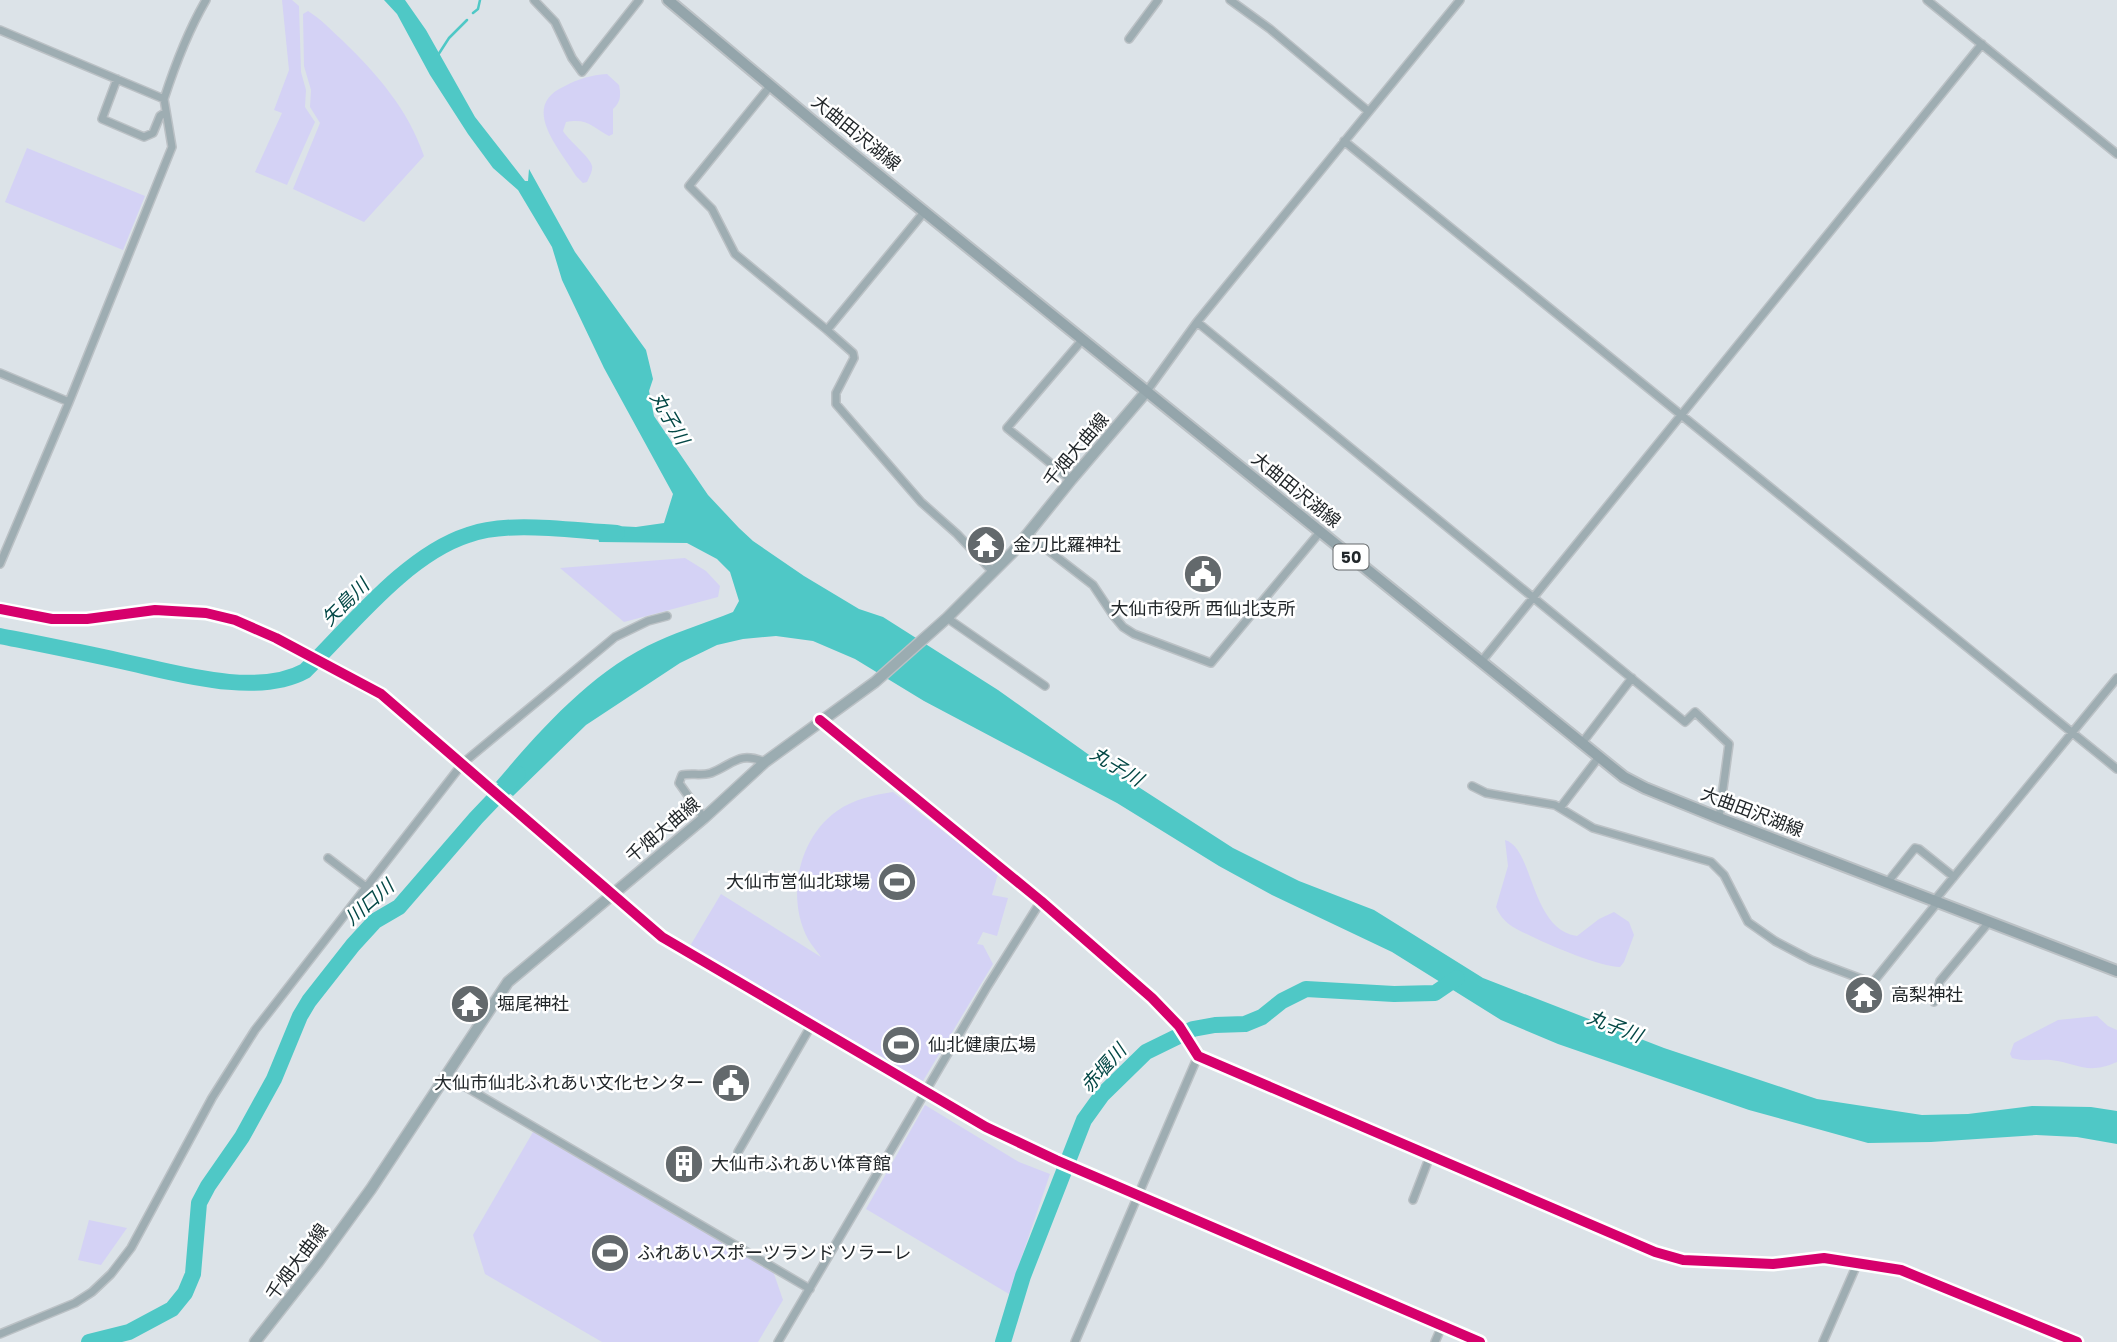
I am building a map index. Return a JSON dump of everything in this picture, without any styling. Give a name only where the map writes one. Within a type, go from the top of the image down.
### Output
[{"type":"main road","name":"大曲田沢湖線","points":[[668,0],[1624,777],[1719,818],[2117,971]]},
{"type":"street","points":[[0,564],[172,147],[164,99],[174,68],[206,0]]},
{"type":"street","points":[[534,0],[555,22],[572,58],[582,72],[639,0]]},
{"type":"street","points":[[1129,39],[1158,0]]},
{"type":"street","points":[[1230,0],[1270,29],[1368,111]]},
{"type":"street","points":[[1147,391],[1197,322],[1460,0]]},
{"type":"street","points":[[1927,0],[2117,154]]},
{"type":"street","points":[[0,30],[164,99]]},
{"type":"street","points":[[1481,662],[1982,44]]},
{"type":"street","points":[[117,79],[102,119],[144,137],[153,133],[160,116],[166,112]]},
{"type":"street","points":[[771,85],[689,186],[712,209],[735,254],[853,353],[854,359],[836,393],[836,404],[921,502],[957,534],[993,572]]},
{"type":"street","points":[[1344,141],[2117,769]]},
{"type":"street","points":[[827,330],[925,211]]},
{"type":"street","points":[[1197,322],[1685,722],[1695,712],[1729,744],[1719,818]]},
{"type":"street","points":[[1071,480],[1007,428],[1083,339]]},
{"type":"street","points":[[0,373],[69,402]]},
{"type":"street","name":"千畑大曲線","points":[[258,1341],[372,1189],[508,982],[704,818],[765,762],[875,682],[947,618],[1013,552],[1147,391]]},
{"type":"street","points":[[1027,534],[1093,585],[1123,627],[1134,634],[1211,663],[1320,532]]},
{"type":"street","points":[[0,609],[52,619],[88,619],[155,611],[206,613],[235,620],[293,647],[381,694],[662,937],[986,1126],[1056,1160],[1480,1342]]},
{"type":"street","points":[[0,1334],[75,1303],[92,1292],[111,1273],[136,1240],[212,1098],[255,1030],[366,887],[467,767],[615,637],[648,621],[667,616]]},
{"type":"street","points":[[947,618],[1045,686]]},
{"type":"street","points":[[1582,743],[1632,678]]},
{"type":"street","points":[[1472,786],[1486,793],[1560,808],[1593,828],[1711,862],[1724,875],[1748,922],[1775,941],[1811,960],[1867,981],[1874,981],[1954,877],[2117,678]]},
{"type":"street","points":[[820,720],[1041,901],[1153,998],[1179,1026],[1198,1056],[1655,1252],[1683,1260],[1773,1264],[1824,1258],[1901,1270],[2077,1342]]},
{"type":"street","points":[[704,818],[679,783],[682,775],[712,772],[734,759],[744,757],[765,762]]},
{"type":"street","points":[[1560,808],[1599,757]]},
{"type":"street","points":[[1887,883],[1915,848],[1954,877]]},
{"type":"street","points":[[328,858],[366,887]]},
{"type":"street","points":[[778,1342],[987,986],[1041,901]]},
{"type":"street","points":[[1934,1002],[1940,981],[1989,922]]},
{"type":"street","points":[[738,1152],[812,1024]]},
{"type":"street","points":[[1075,1342],[1198,1056]]},
{"type":"street","points":[[447,1076],[810,1289]]},
{"type":"street","points":[[1412,1200],[1430,1156]]},
{"type":"street","points":[[1823,1342],[1858,1262]]},
{"type":"street","points":[[1435,1342],[1442,1326]]},
{"type":"shaded area","points":[[282,0],[292,0],[299,6],[305,107],[315,122],[287,185],[255,172],[282,113],[274,110],[289,70]]},
{"type":"shaded area","points":[[308,11],[342,40],[379,79],[409,123],[424,156],[364,222],[293,189],[320,123],[310,107],[311,90],[304,66],[303,14]]},
{"type":"shaded area","points":[[607,74],[619,85],[620,92],[619,101],[613,109],[613,134],[609,136],[580,121],[566,122],[563,131],[591,163],[591,174],[587,182],[583,183],[547,128],[545,105],[552,94],[580,79]]},
{"type":"shaded area","points":[[27,148],[145,196],[123,250],[5,202]]},
{"type":"shaded area","points":[[685,558],[706,571],[720,586],[718,597],[624,622],[560,568]]},
{"type":"shaded area","points":[[893,792],[998,874],[992,895],[1008,898],[997,936],[983,932],[977,944],[983,945],[993,964],[923,1081],[690,946],[721,894],[821,957],[808,939],[801,923],[798,905],[797,888],[805,853],[813,837],[837,811],[864,798]]},
{"type":"shaded area","points":[[1505,840],[1514,846],[1522,857],[1541,905],[1550,919],[1562,930],[1577,936],[1599,919],[1614,912],[1629,922],[1634,935],[1620,967],[1566,951],[1523,932],[1503,918],[1496,907],[1508,866]]},
{"type":"shaded area","points":[[2097,1016],[2117,1030],[2117,1062],[2091,1068],[2051,1060],[2017,1059],[2010,1054],[2014,1043],[2058,1020]]},
{"type":"shaded area","points":[[925,1105],[1019,1162],[1050,1174],[1009,1294],[866,1209]]},
{"type":"shaded area","name":"ふれあいスポーツランド ソラーレ","points":[[533,1132],[773,1271],[783,1300],[758,1342],[602,1342],[485,1274],[473,1235]]},
{"type":"shaded area","points":[[89,1220],[127,1228],[101,1265],[78,1260]]},
{"type":"water","points":[[384,0],[405,0],[426,30],[475,117],[525,181],[528,181],[529,169],[575,252],[646,350],[653,379],[649,391],[654,416],[708,495],[753,541],[804,576],[859,609],[883,617],[998,690],[1092,757],[1233,848],[1299,881],[1374,910],[1483,978],[1664,1048],[1817,1099],[1922,1115],[1968,1114],[2032,1106],[2091,1107],[2117,1111],[2117,1144],[2077,1137],[2036,1135],[1868,1143],[1749,1110],[1558,1044],[1501,1020],[1392,952],[1272,895],[1219,866],[1117,803],[924,701],[855,659],[813,641],[776,636],[743,639],[717,645],[680,663],[586,725],[513,796],[496,782],[550,722],[590,684],[634,653],[676,633],[733,612],[739,601],[730,572],[717,559],[687,543],[599,542],[596,525],[636,527],[664,523],[673,494],[604,368],[562,280],[552,247],[518,190],[493,168],[468,134],[430,75],[397,14]]},
{"type":"waterway","points":[[473,13],[478,9],[480,0]]},
{"type":"waterway","points":[[438,55],[449,38],[467,20]]},
{"type":"waterway","name":"矢島川","points":[[0,636],[214,680],[239,683],[285,679],[305,671],[401,575],[445,545],[468,535],[503,528],[617,533]]},
{"type":"waterway","name":"川口川","points":[[89,1342],[129,1332],[172,1309],[185,1293],[193,1274],[199,1203],[242,1137],[274,1079],[309,1001],[375,921],[399,907],[518,774]]},
{"type":"waterway","name":"赤堰川","points":[[1003,1342],[1023,1276],[1084,1120],[1102,1095],[1146,1052],[1193,1029],[1245,1024],[1262,1017],[1282,1001],[1306,989],[1394,994],[1435,993],[1457,978]]},
{"type":"cycle path","points":[[0,609],[52,619],[87,619],[155,610],[206,613],[235,620],[276,638],[381,694],[662,937],[986,1127],[1056,1160],[1480,1342]]},
{"type":"cycle path","points":[[820,720],[1041,901],[1152,998],[1179,1026],[1198,1056],[1655,1252],[1683,1260],[1773,1264],[1824,1258],[1901,1270],[2077,1342]]},
{"type":"place","name":"金刀比羅神社","points":[[986,545]]},
{"type":"place","name":"大仙市役所 西仙北支所","points":[[1203,574]]},
{"type":"place","name":"大仙市営仙北球場","points":[[897,882]]},
{"type":"place","name":"高梨神社","points":[[1864,995]]},
{"type":"place","name":"堀尾神社","points":[[470,1004]]},
{"type":"place","name":"仙北健康広場","points":[[901,1045]]},
{"type":"place","name":"大仙市仙北ふれあい文化センター","points":[[731,1083]]},
{"type":"place","name":"大仙市ふれあい体育館","points":[[684,1164]]},
{"type":"place","name":"ふれあいスポーツランド ソラーレ","points":[[610,1253]]},
{"type":"water label","name":"丸子川","points":[[670,418]]},
{"type":"water label","name":"丸子川","points":[[1117,766]]},
{"type":"water label","name":"丸子川","points":[[1615,1026]]}]
